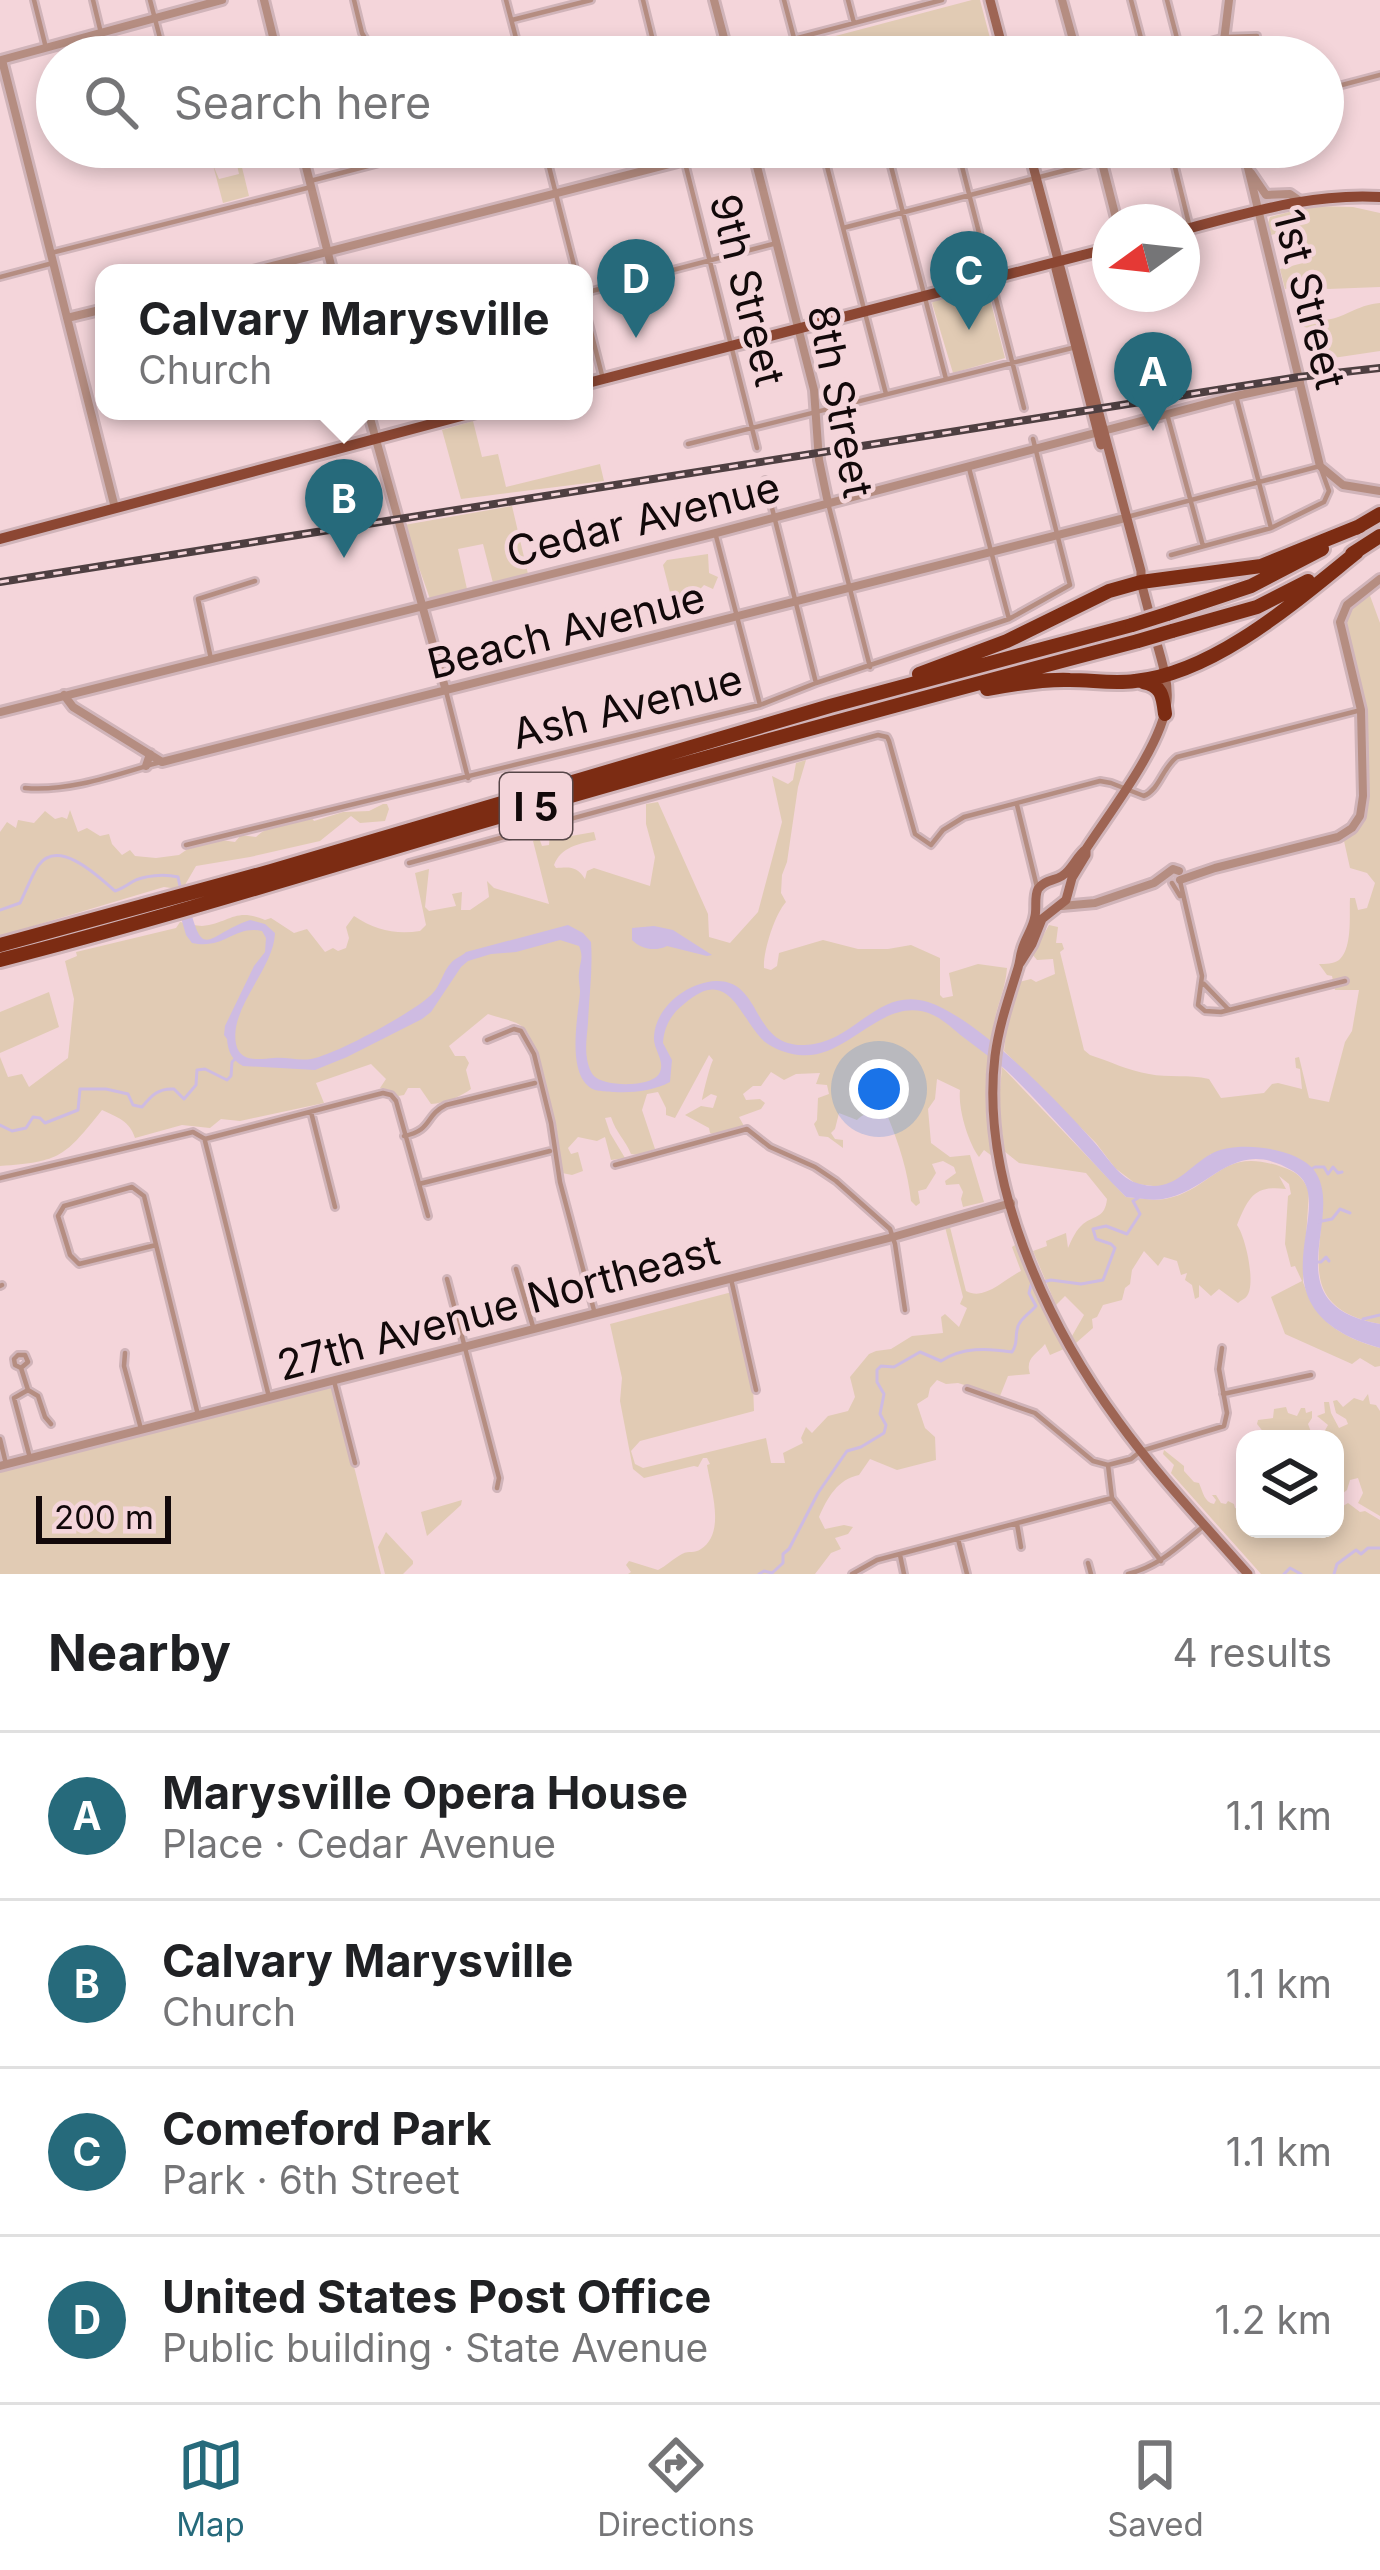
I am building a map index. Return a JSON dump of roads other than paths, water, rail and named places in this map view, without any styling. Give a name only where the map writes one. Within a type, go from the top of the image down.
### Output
[{"type":"highway","name":"I 5","points":[[0,944],[191,893],[830,706],[1132,625],[1251,586],[1379,514]]},
{"type":"highway","points":[[830,706],[1007,641],[1101,593],[1141,582],[1261,566],[1360,526]]},
{"type":"highway","name":"I 5","points":[[0,960],[1257,607],[1380,536]]},
{"type":"highway","points":[[870,712],[1037,682],[1138,681],[1165,675],[1211,658],[1244,637],[1357,552]]},
{"type":"highway","points":[[1138,681],[1157,686],[1165,714]]},
{"type":"main road","points":[[990,0],[999,36]]},
{"type":"main road","points":[[1033,168],[1090,371],[1101,431]]},
{"type":"main road","points":[[1200,224],[1322,197],[1380,197]]},
{"type":"main road","points":[[593,382],[1092,252]]},
{"type":"main road","points":[[1058,261],[1056,269],[1168,691],[1157,739],[1086,849],[1066,874],[1040,886],[995,1057],[1000,1158],[1029,1260],[1069,1345],[1141,1451],[1248,1574]]},
{"type":"main road","points":[[1076,347],[1090,371]]},
{"type":"main road","points":[[0,539],[444,420]]},
{"type":"main road","points":[[1018,968],[1042,919],[1068,891],[1086,849]]},
{"type":"main road","points":[[1050,880],[1068,891]]},
{"type":"main road","points":[[1037,897],[1042,909],[1056,909]]},
{"type":"street","points":[[34,0],[43,36]]},
{"type":"street","points":[[92,0],[101,33]]},
{"type":"street","points":[[150,0],[160,36]]},
{"type":"street","points":[[90,36],[222,0]]},
{"type":"street","points":[[264,0],[273,36]]},
{"type":"street","points":[[354,0],[364,36]]},
{"type":"street","points":[[506,0],[516,36]]},
{"type":"street","points":[[512,20],[591,0]]},
{"type":"street","points":[[643,0],[652,36]]},
{"type":"street","points":[[714,0],[723,36]]},
{"type":"street","points":[[784,0],[793,36]]},
{"type":"street","points":[[848,0],[854,23]]},
{"type":"street","points":[[805,36],[942,0]]},
{"type":"street","points":[[1060,0],[1070,36]]},
{"type":"street","points":[[1131,0],[1142,36]]},
{"type":"street","points":[[1167,0],[1176,36]]},
{"type":"street","points":[[1225,36],[1229,0]]},
{"type":"street","points":[[1241,36],[1257,35]]},
{"type":"street","points":[[36,50],[1,57],[115,508]]},
{"type":"street","points":[[1344,84],[1380,75]]},
{"type":"street","points":[[307,168],[331,264]]},
{"type":"street","points":[[0,277],[365,168]]},
{"type":"street","points":[[549,168],[574,264]]},
{"type":"street","points":[[281,264],[653,168]]},
{"type":"street","name":"9th Street","points":[[686,168],[758,448]]},
{"type":"street","name":"8th Street","points":[[757,168],[814,391],[819,460],[870,667]]},
{"type":"street","points":[[827,168],[886,394]]},
{"type":"street","points":[[891,168],[946,379]]},
{"type":"street","points":[[962,168],[1024,408]]},
{"type":"street","points":[[843,228],[1075,168]]},
{"type":"street","points":[[1104,168],[1113,204]]},
{"type":"street","points":[[1174,168],[1181,204]]},
{"type":"street","name":"1st Street","points":[[1248,168],[1320,466]]},
{"type":"street","points":[[1249,172],[1266,195],[1290,194],[1300,201]]},
{"type":"street","points":[[593,291],[777,243]]},
{"type":"street","points":[[67,318],[95,311]]},
{"type":"street","points":[[593,340],[603,379]]},
{"type":"street","points":[[688,444],[1076,347]]},
{"type":"street","name":"Cedar Avenue","points":[[0,712],[716,533],[969,466],[1034,444],[1300,382]]},
{"type":"street","points":[[1236,396],[1271,528]]},
{"type":"street","points":[[1167,414],[1203,546]]},
{"type":"street","points":[[370,420],[468,778]]},
{"type":"street","points":[[1034,444],[1058,535]]},
{"type":"street","points":[[969,466],[1009,620]]},
{"type":"street","points":[[1171,555],[1271,528],[1326,500],[1329,496],[1320,466]]},
{"type":"street","points":[[1320,466],[1343,485],[1380,491]]},
{"type":"street","name":"Beach Avenue","points":[[26,788],[44,790],[446,692],[1320,466]]},
{"type":"street","points":[[765,480],[816,683]]},
{"type":"street","points":[[716,533],[760,705]]},
{"type":"street","name":"Ash Avenue","points":[[186,845],[760,705],[1009,620],[1070,585],[1058,535]]},
{"type":"street","points":[[1056,909],[1095,903],[1338,837],[1352,829],[1363,796],[1361,710],[1340,622],[1347,605],[1380,579]]},
{"type":"street","points":[[211,659],[198,599],[255,581]]},
{"type":"street","points":[[64,695],[73,707],[163,762]]},
{"type":"street","points":[[409,863],[878,735],[889,741],[915,834],[931,845],[956,820],[1093,782],[1149,794],[1177,758],[1361,710]]},
{"type":"street","points":[[146,766],[150,754]]},
{"type":"street","points":[[1017,804],[1037,897]]},
{"type":"street","points":[[1034,871],[1050,880]]},
{"type":"street","points":[[1175,878],[1202,981],[1198,1005],[1213,1012],[1229,1010],[1345,981]]},
{"type":"street","points":[[1068,891],[1082,900],[1101,900]]},
{"type":"street","points":[[1202,981],[1229,1010]]},
{"type":"street","points":[[487,1040],[514,1029],[534,1054],[560,1182],[596,1314]]},
{"type":"street","points":[[404,1136],[422,1131],[446,1106],[535,1083]]},
{"type":"street","points":[[0,1178],[194,1132],[205,1138],[383,1094],[396,1101],[428,1216]]},
{"type":"street","points":[[311,1112],[335,1207]]},
{"type":"street","points":[[615,1165],[747,1129],[770,1147],[836,1181],[886,1226],[893,1237],[904,1310]]},
{"type":"street","points":[[205,1138],[269,1397]]},
{"type":"street","points":[[419,1184],[550,1151]]},
{"type":"street","points":[[156,1245],[79,1264],[70,1255],[58,1216],[64,1205],[132,1187],[144,1196],[198,1415]]},
{"type":"street","name":"27th Avenue Northeast","points":[[3,1465],[1011,1203]]},
{"type":"street","points":[[516,1270],[534,1330]]},
{"type":"street","points":[[731,1277],[756,1390]]},
{"type":"street","points":[[447,1279],[502,1478],[497,1488]]},
{"type":"street","points":[[967,1389],[1035,1413],[1094,1461],[1108,1465],[1222,1427],[1227,1413],[1219,1370],[1222,1348]]},
{"type":"street","points":[[124,1353],[141,1429]]},
{"type":"street","points":[[21,1368],[28,1390],[38,1396],[51,1424]]},
{"type":"street","points":[[1223,1394],[1311,1375]]},
{"type":"street","points":[[334,1381],[355,1462]]},
{"type":"street","points":[[28,1390],[14,1398],[30,1458]]},
{"type":"street","points":[[0,1439],[3,1465]]},
{"type":"street","points":[[1108,1465],[1112,1498],[1161,1562]]},
{"type":"street","points":[[852,1574],[877,1561],[1112,1498]]},
{"type":"street","points":[[1017,1524],[1021,1547]]},
{"type":"street","points":[[1129,1574],[1161,1562],[1205,1525]]},
{"type":"street","points":[[958,1539],[967,1574]]},
{"type":"street","points":[[900,1555],[904,1574]]},
{"type":"street","points":[[1088,1562],[1091,1574]]},
{"type":"waterway","points":[[0,910],[20,903],[38,866],[56,856],[78,862],[115,891],[161,875],[178,877],[181,891]]},
{"type":"waterway","points":[[0,1125],[12,1131],[26,1128],[33,1117],[45,1123],[78,1110],[80,1089],[128,1094],[133,1105],[142,1107],[164,1090],[174,1089],[184,1099],[196,1085],[197,1070],[227,1080],[236,1058]]},
{"type":"waterway","points":[[1309,1170],[1324,1167],[1328,1174],[1333,1167],[1342,1172]]},
{"type":"waterway","points":[[759,1574],[772,1573],[783,1563],[783,1554],[847,1451],[884,1433],[886,1425],[880,1414],[884,1394],[877,1382],[881,1366],[894,1367],[920,1352],[941,1361],[975,1350],[1012,1352],[1020,1323],[1036,1306],[1029,1293],[1031,1285],[1051,1280],[1081,1284],[1103,1280],[1115,1248],[1096,1239],[1093,1229],[1106,1226],[1127,1234],[1140,1214],[1133,1201],[1138,1198]]},
{"type":"waterway","points":[[1317,1222],[1332,1219],[1340,1209],[1350,1213]]},
{"type":"waterway","points":[[1317,1262],[1326,1257],[1329,1261]]},
{"type":"waterway","points":[[1363,1322],[1380,1315]]},
{"type":"waterway","points":[[1334,1574],[1337,1564],[1356,1550],[1361,1554],[1368,1548],[1380,1548]]},
{"type":"waterway","points":[[1284,1574],[1290,1568],[1301,1574]]},
{"type":"railway","points":[[0,582],[1380,368]]},
{"type":"place","name":"Comeford Park","points":[[969,330]]},
{"type":"place","name":"United States Post Office","points":[[636,338]]},
{"type":"place","name":"Marysville Opera House","points":[[1153,431]]},
{"type":"place","name":"Calvary Marysville","points":[[344,558]]}]
